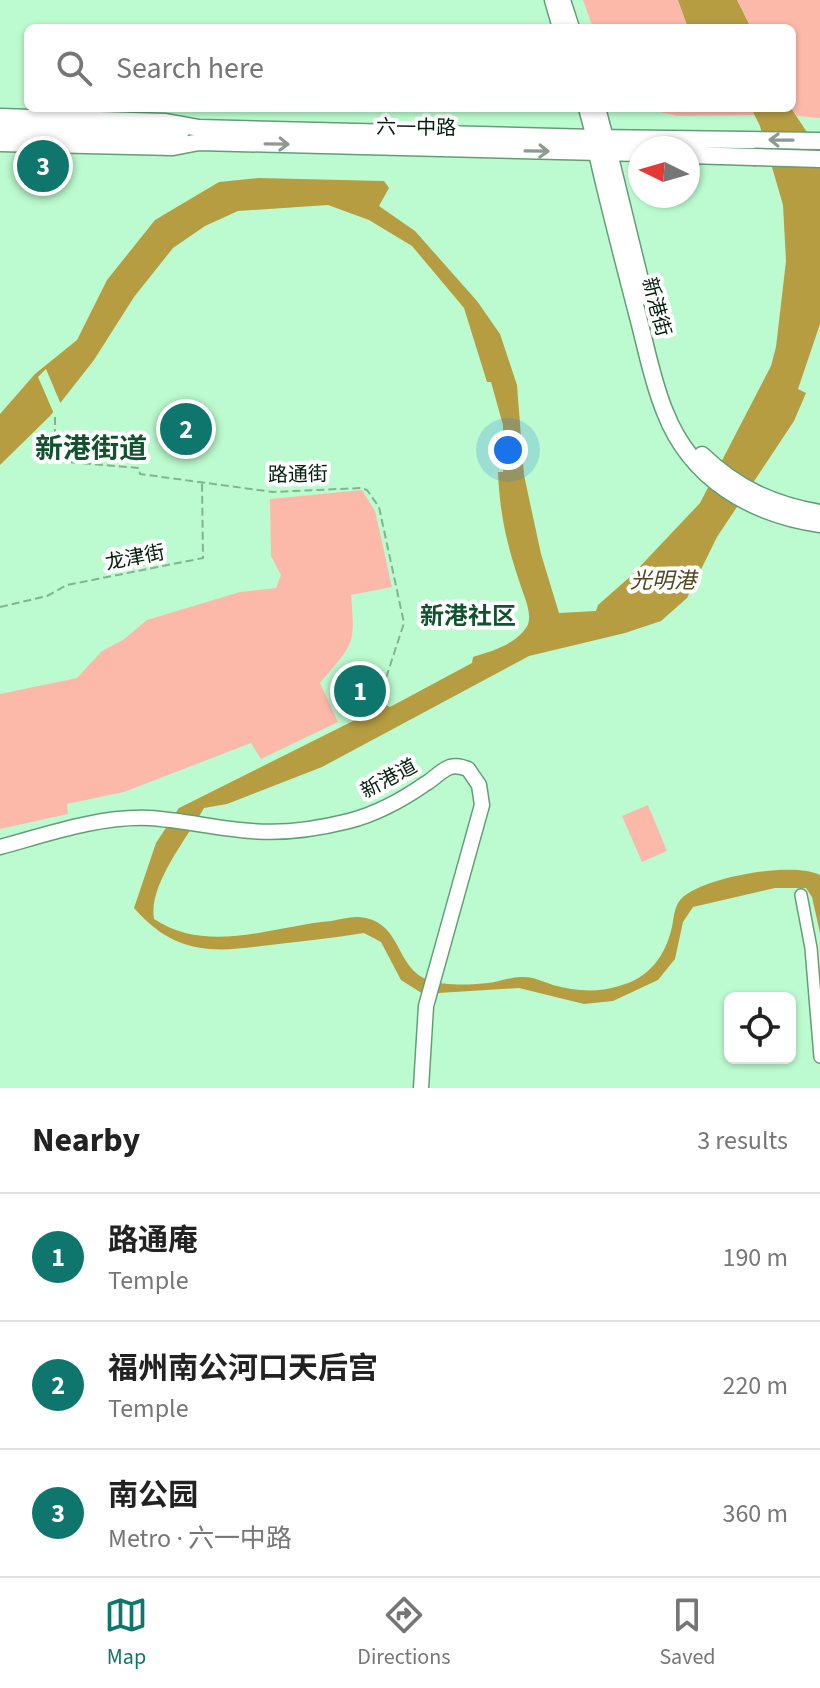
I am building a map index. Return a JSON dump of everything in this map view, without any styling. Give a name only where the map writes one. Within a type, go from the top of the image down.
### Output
[{"type":"main road","name":"六一中路","points":[[0,117],[166,122],[199,135],[602,145],[818,141]]},
{"type":"main road","points":[[0,128],[199,135]]},
{"type":"main road","name":"六一中路","points":[[0,143],[173,147],[199,135]]},
{"type":"main road","name":"六一中路","points":[[602,145],[628,150]]},
{"type":"main road","name":"新港街","points":[[602,145],[660,399],[674,433],[699,460],[737,484],[753,500]]},
{"type":"main road","points":[[700,155],[820,159]]},
{"type":"main road","points":[[753,500],[820,513]]},
{"type":"main road","points":[[753,500],[776,515],[820,524]]},
{"type":"street","points":[[552,0],[559,24]]},
{"type":"street","points":[[563,0],[571,24]]},
{"type":"street","points":[[588,112],[602,145]]},
{"type":"street","points":[[598,112],[602,145]]},
{"type":"street","name":"新港道","points":[[0,847],[102,823],[139,818],[262,832],[325,826],[387,806],[448,768],[468,769],[479,785],[482,805],[426,1006],[421,1088]]},
{"type":"street","points":[[801,895],[811,948],[820,1057]]},
{"type":"path","name":"路通街","points":[[55,417],[55,461],[139,468],[140,474],[273,492],[367,490],[379,507],[404,623],[385,681],[370,701]]},
{"type":"path","name":"龙津街","points":[[0,607],[47,596],[67,585],[203,558],[202,482]]},
{"type":"shaded area","points":[[583,0],[678,0],[687,24],[592,24]]},
{"type":"shaded area","points":[[737,0],[820,0],[820,118],[797,116],[794,112],[796,24],[749,24]]},
{"type":"shaded area","points":[[660,112],[753,112],[755,115],[677,116]]},
{"type":"shaded area","points":[[362,490],[375,511],[392,587],[351,595],[352,636],[345,652],[320,683],[338,722],[261,759],[251,743],[124,792],[67,804],[68,814],[0,829],[0,694],[77,678],[102,651],[123,640],[147,620],[240,592],[276,588],[281,575],[271,556],[270,499]]},
{"type":"shaded area","points":[[648,805],[667,851],[642,862],[622,816]]},
{"type":"water","points":[[678,0],[737,0],[749,24],[687,24]]},
{"type":"water","name":"光明港","points":[[753,112],[794,112],[820,152],[820,324],[798,389],[806,393],[794,421],[717,537],[687,598],[661,621],[529,656],[322,767],[227,804],[204,808],[163,877],[157,891],[154,919],[175,930],[219,937],[361,917],[377,922],[386,929],[410,967],[428,980],[466,985],[528,977],[569,989],[594,990],[630,982],[654,965],[669,938],[677,905],[692,891],[727,878],[790,870],[820,875],[820,933],[812,897],[806,888],[775,888],[693,907],[683,922],[675,959],[658,980],[613,1001],[584,1004],[519,988],[423,994],[401,980],[381,942],[364,933],[249,948],[213,949],[180,942],[149,923],[134,908],[156,843],[179,808],[361,717],[376,715],[381,710],[379,702],[390,707],[472,663],[473,657],[509,643],[526,628],[528,609],[503,521],[498,472],[503,472],[503,425],[491,382],[487,382],[464,308],[412,246],[369,220],[328,205],[238,211],[205,226],[173,248],[134,297],[94,360],[50,416],[0,465],[0,414],[35,374],[77,340],[107,280],[155,220],[219,182],[258,178],[384,181],[389,188],[379,206],[415,231],[477,301],[500,334],[517,385],[524,475],[541,554],[559,613],[596,611],[598,605],[631,576],[700,503],[771,366],[786,261],[783,205]]},
{"type":"pier","points":[[46,369],[62,407],[55,416],[38,377]]},
{"type":"building","points":[[369,664],[385,681],[350,716],[334,700]]},
{"type":"place","name":"南公园","points":[[43,166]]},
{"type":"place","name":"福州南公河口天后宫","points":[[186,429]]},
{"type":"place","name":"路通庵","points":[[360,691]]},
{"type":"district","name":"新港街道","points":[[91,449]]},
{"type":"district","name":"新港社区","points":[[468,616]]}]
